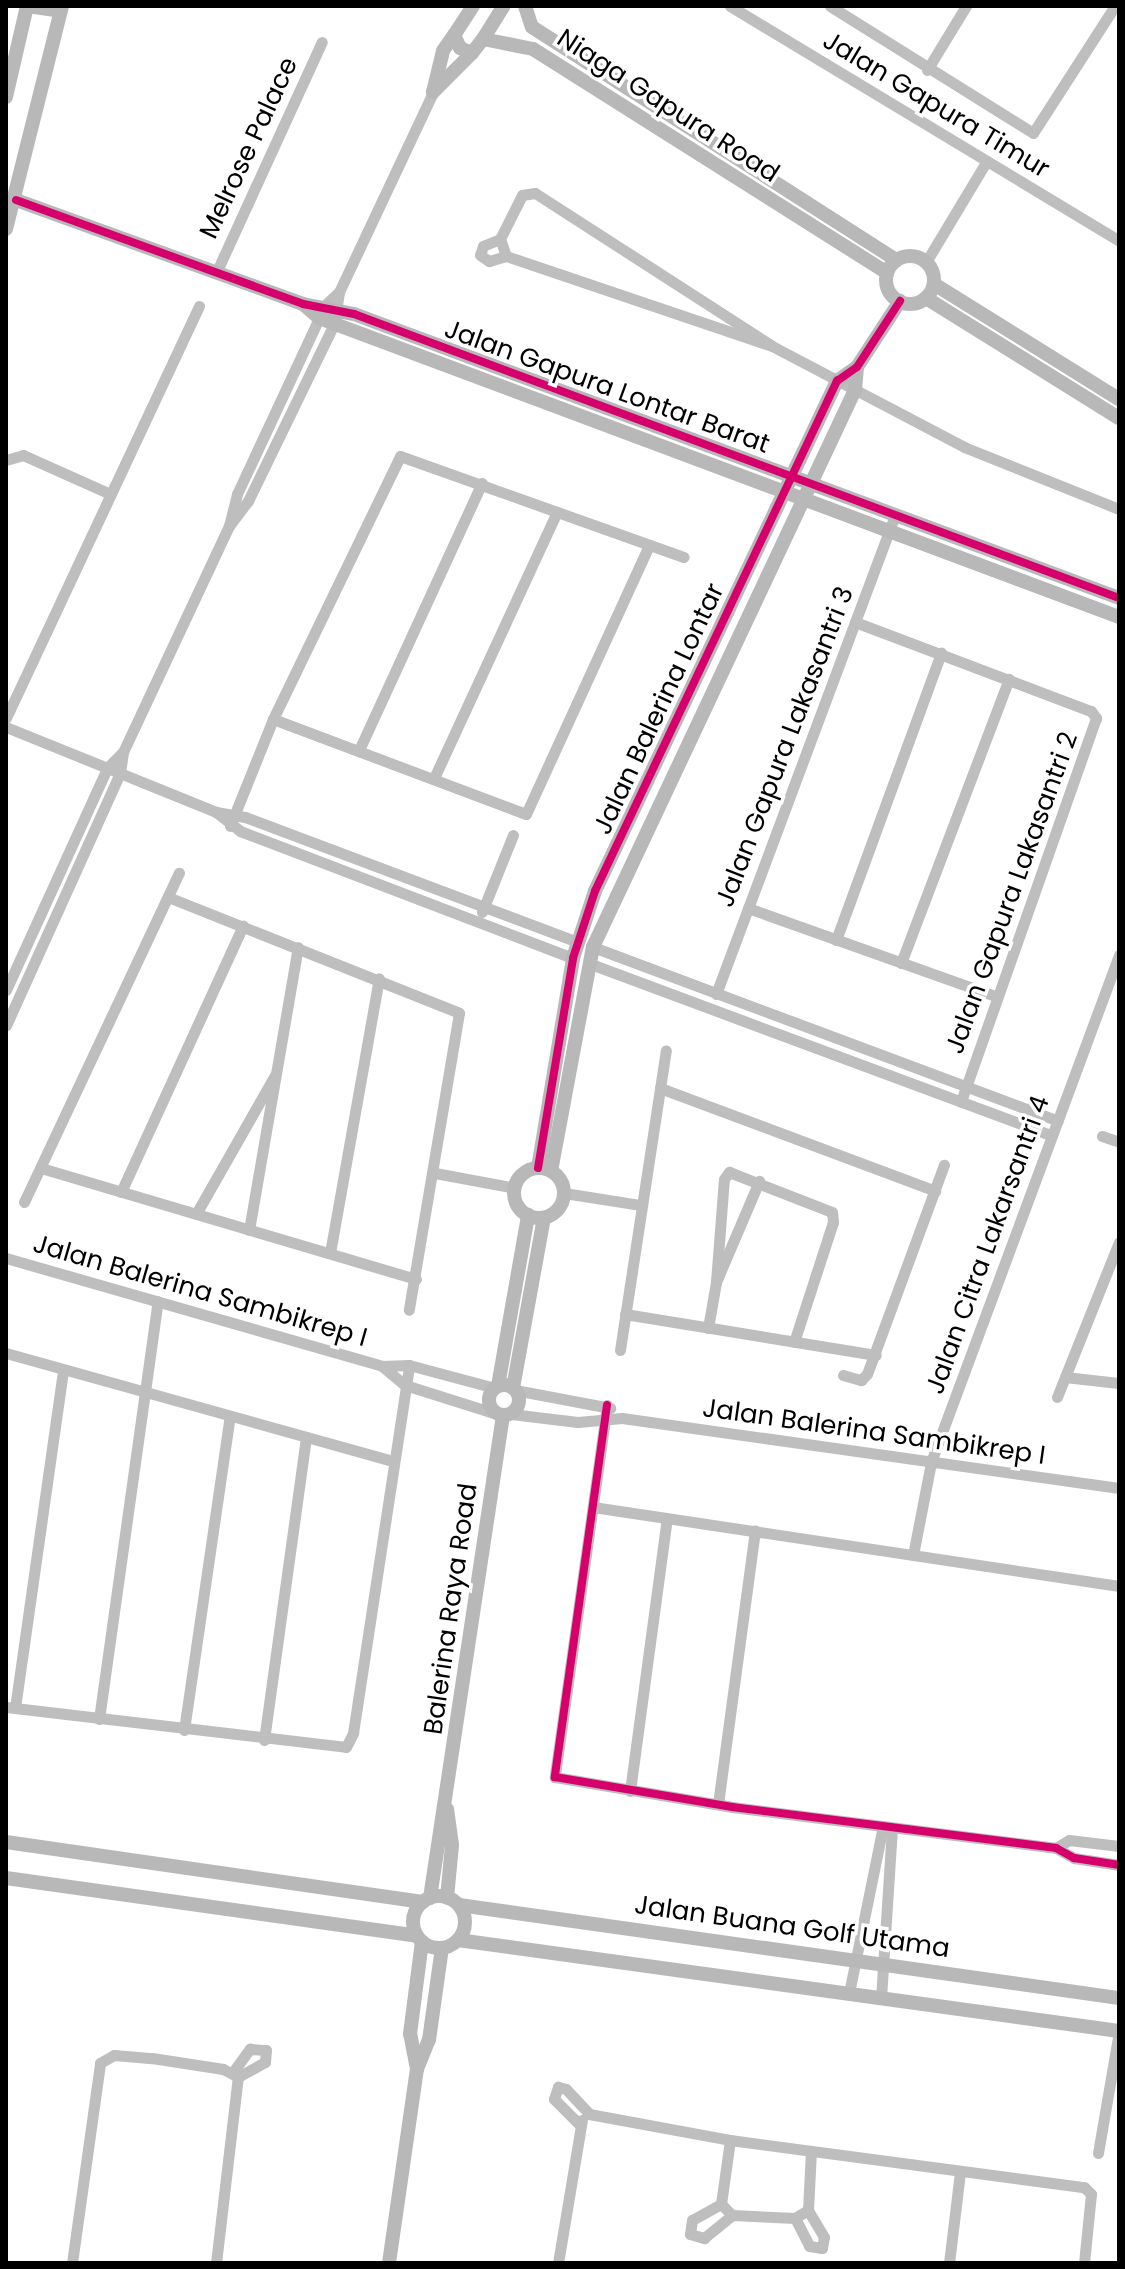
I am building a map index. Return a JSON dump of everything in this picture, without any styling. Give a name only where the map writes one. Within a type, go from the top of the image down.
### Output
[{"type":"street","points":[[6,97],[27,6],[61,9],[16,200],[6,229]]},
{"type":"street","points":[[6,1025],[120,773],[123,752],[229,526],[237,494],[339,292],[433,92],[443,51],[473,6]]},
{"type":"street","points":[[433,92],[472,53],[504,6]]},
{"type":"street","name":"Niaga Gapura Road","points":[[525,6],[532,27],[897,260]]},
{"type":"street","name":"Jalan Gapura Timur","points":[[730,6],[1119,241]]},
{"type":"street","points":[[830,6],[927,70],[1033,133],[1115,6]]},
{"type":"street","points":[[927,70],[966,6]]},
{"type":"street","points":[[454,35],[460,48],[472,53]]},
{"type":"street","name":"Niaga Gapura Road","points":[[483,39],[533,49],[887,273]]},
{"type":"street","name":"Melrose Palace","points":[[216,273],[322,42]]},
{"type":"street","points":[[926,262],[986,162]]},
{"type":"street","points":[[772,346],[506,256],[489,261],[480,255],[483,246],[500,239],[522,195],[535,193],[772,346],[988,459],[1119,509]]},
{"type":"street","name":"Jalan Gapura Lontar Barat","points":[[16,200],[328,311],[788,484]]},
{"type":"street","points":[[500,239],[506,256]]},
{"type":"street","points":[[934,284],[926,298],[913,304],[900,301],[888,290],[887,273],[897,260],[912,256],[926,262],[934,284],[1119,399]]},
{"type":"street","points":[[926,298],[1119,418]]},
{"type":"street","name":"Jalan Balerina Lontar","points":[[545,1170],[573,958],[608,863],[837,381],[857,367],[900,301]]},
{"type":"street","points":[[6,718],[199,306]]},
{"type":"street","name":"Jalan Gapura Lontar Barat","points":[[328,311],[334,324],[805,490],[895,515],[1119,598]]},
{"type":"street","points":[[229,526],[240,515],[334,324]]},
{"type":"street","name":"Jalan Balerina Lontar","points":[[545,1170],[593,947],[805,490],[855,390],[857,367]]},
{"type":"street","points":[[6,460],[23,455],[110,494]]},
{"type":"street","points":[[230,826],[273,719],[398,457],[408,456],[684,557]]},
{"type":"street","points":[[359,750],[482,483]]},
{"type":"street","name":"Jalan Gapura Lontar Barat","points":[[805,490],[890,530],[1119,617]]},
{"type":"street","points":[[434,778],[557,512]]},
{"type":"street","name":"Jalan Gapura Lakasantri 3","points":[[716,994],[895,515]]},
{"type":"street","points":[[273,719],[526,814],[649,545]]},
{"type":"street","name":"Jalan Gapura Lakasantri 2","points":[[855,622],[1091,711],[1097,722],[995,996],[961,1102]]},
{"type":"street","points":[[836,940],[941,653]]},
{"type":"street","points":[[901,963],[1009,679]]},
{"type":"street","points":[[6,727],[216,812],[235,813],[577,942]]},
{"type":"street","points":[[6,990],[107,768],[123,752]]},
{"type":"street","points":[[216,812],[230,826],[573,958]]},
{"type":"street","points":[[477,922],[513,835]]},
{"type":"street","points":[[298,853],[303,838]]},
{"type":"street","points":[[608,863],[627,872]]},
{"type":"street","points":[[24,1202],[179,873]]},
{"type":"street","points":[[168,897],[450,1005],[461,1017],[409,1310]]},
{"type":"street","points":[[748,908],[995,996]]},
{"type":"street","points":[[121,1192],[243,926]]},
{"type":"street","points":[[249,1230],[298,947]]},
{"type":"street","points":[[593,947],[1058,1121]]},
{"type":"street","name":"Jalan Citra Lakarsantri 4","points":[[913,1555],[931,1462],[1119,955]]},
{"type":"street","points":[[588,963],[1052,1136]]},
{"type":"street","points":[[330,1253],[379,978]]},
{"type":"street","points":[[775,1033],[780,1018]]},
{"type":"street","points":[[620,1350],[666,1051]]},
{"type":"street","points":[[196,1214],[279,1068]]},
{"type":"street","points":[[660,1088],[935,1191]]},
{"type":"street","points":[[1102,1136],[1119,1142]]},
{"type":"street","points":[[843,1375],[864,1379],[876,1355],[944,1165]]},
{"type":"street","points":[[41,1168],[416,1279]]},
{"type":"street","points":[[564,1193],[559,1209],[544,1218],[528,1215],[517,1204],[515,1188],[528,1171],[545,1170],[564,1193],[641,1205]]},
{"type":"street","points":[[708,1328],[716,1282],[724,1179],[734,1172],[834,1216],[794,1342]]},
{"type":"street","points":[[435,1173],[515,1188]]},
{"type":"street","points":[[716,1282],[759,1181]]},
{"type":"street","points":[[505,1388],[528,1215]]},
{"type":"street","points":[[505,1388],[519,1400],[503,1414],[489,1403],[505,1388],[544,1218]]},
{"type":"street","points":[[1057,1397],[1119,1242]]},
{"type":"street","name":"Jalan Balerina Sambikrep I","points":[[6,1258],[382,1366],[409,1365],[505,1388],[607,1405]]},
{"type":"street","points":[[99,1719],[158,1301]]},
{"type":"street","points":[[625,1314],[876,1355]]},
{"type":"street","points":[[6,1353],[392,1461]]},
{"type":"street","points":[[63,1369],[10,1708],[339,1750],[351,1742],[409,1365]]},
{"type":"street","name":"Jalan Balerina Sambikrep I","points":[[382,1366],[405,1385],[503,1414],[605,1422],[622,1418],[1119,1488]]},
{"type":"street","points":[[1065,1377],[1119,1383]]},
{"type":"street","points":[[607,1405],[622,1418]]},
{"type":"street","points":[[607,1405],[554,1773],[564,1782],[1002,1844],[1056,1848],[1074,1858],[1119,1865]]},
{"type":"street","name":"Balerina Raya Road","points":[[426,1900],[432,1856],[446,1809],[503,1414]]},
{"type":"street","points":[[184,1730],[230,1416]]},
{"type":"street","points":[[264,1740],[306,1437]]},
{"type":"street","points":[[593,1507],[1119,1586]]},
{"type":"street","points":[[630,1791],[667,1518]]},
{"type":"street","points":[[718,1804],[755,1530]]},
{"type":"street","name":"Balerina Raya Road","points":[[446,1809],[452,1845],[453,1901]]},
{"type":"street","points":[[849,1993],[854,1960],[888,1827]]},
{"type":"street","points":[[881,1998],[886,1965],[888,1827]]},
{"type":"street","points":[[1056,1848],[1069,1840],[1119,1846]]},
{"type":"street","points":[[6,1842],[426,1900],[453,1901],[465,1918],[458,1940]]},
{"type":"street","points":[[6,1878],[420,1939],[442,1948],[458,1940],[1119,2031],[1098,2153]]},
{"type":"street","points":[[417,2069],[410,2034],[420,1939],[415,1914],[426,1900]]},
{"type":"street","name":"Jalan Buana Golf Utama","points":[[453,1901],[1119,1998]]},
{"type":"street","points":[[389,2263],[417,2069],[429,2040],[442,1948]]},
{"type":"street","points":[[1119,1991],[1119,1998]]},
{"type":"street","points":[[72,2263],[100,2063],[114,2055],[236,2074],[216,2263]]},
{"type":"street","points":[[578,2123],[554,2099],[558,2087],[566,2089],[589,2114],[730,2140],[1089,2189],[1084,2263]]},
{"type":"street","points":[[558,2263],[578,2123],[589,2114]]},
{"type":"street","points":[[721,2204],[730,2140]]},
{"type":"street","points":[[795,2218],[809,2246],[822,2248],[824,2237],[808,2210],[811,2151]]},
{"type":"street","points":[[949,2263],[960,2172]]},
{"type":"street","points":[[721,2204],[732,2215]]},
{"type":"street","points":[[721,2204],[692,2220],[690,2234],[704,2238],[732,2215],[795,2218],[808,2210]]},
{"type":"cycle path","points":[[16,200],[303,304],[354,314],[1119,598]]},
{"type":"cycle path","points":[[538,1168],[573,958],[595,891],[837,381],[857,367],[900,301]]},
{"type":"cycle path","points":[[607,1405],[555,1777],[732,1807],[1056,1848],[1074,1858],[1119,1865]]}]
